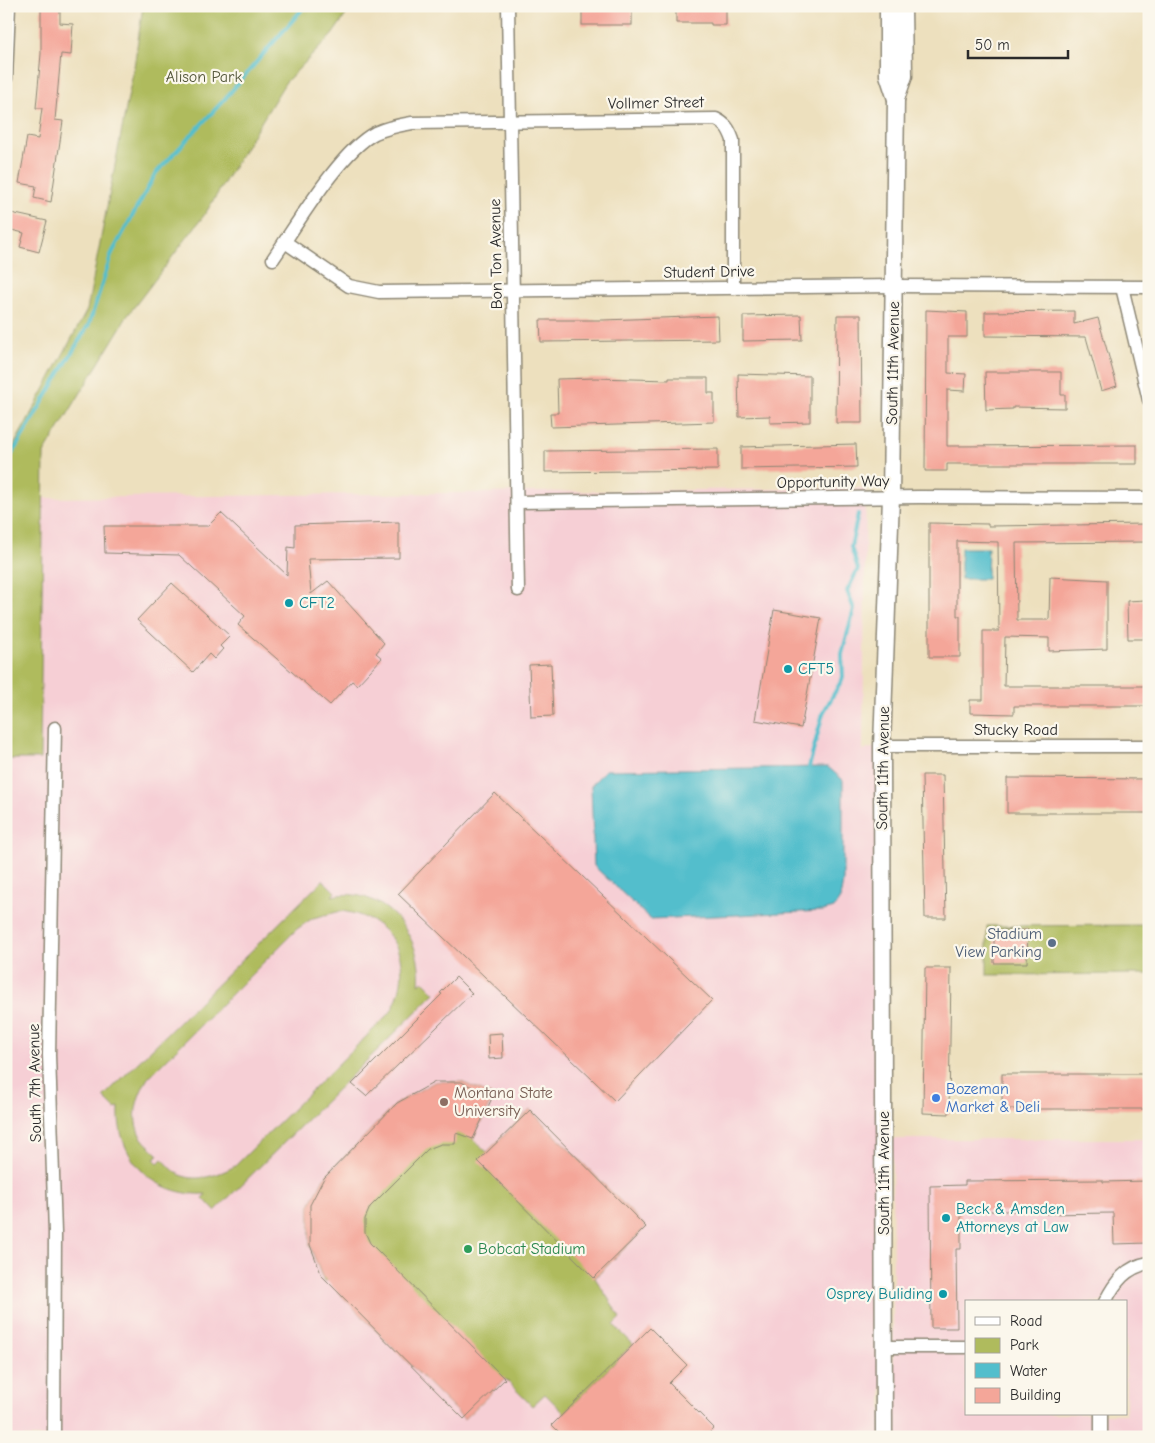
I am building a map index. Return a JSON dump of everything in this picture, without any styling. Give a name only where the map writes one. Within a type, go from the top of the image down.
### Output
[{"type":"street","points":[[6,79],[9,6]]},
{"type":"street","name":"Bon Ton Avenue","points":[[508,6],[518,590]]},
{"type":"street","name":"South 11th Avenue","points":[[888,6],[888,75],[896,99]]},
{"type":"street","name":"South 11th Avenue","points":[[884,1437],[882,746],[891,497],[896,99],[904,76],[903,6]]},
{"type":"street","name":"Vollmer Street","points":[[510,121],[716,119],[724,122],[730,130],[733,140],[733,288]]},
{"type":"street","points":[[273,259],[345,158],[374,134],[412,122],[510,121]]},
{"type":"street","name":"Student Drive","points":[[285,242],[334,278],[362,291],[894,286],[1149,287]]},
{"type":"street","points":[[1122,287],[1149,400]]},
{"type":"street","name":"Opportunity Way","points":[[517,502],[891,497],[1149,498]]},
{"type":"street","name":"South 7th Avenue","points":[[54,728],[49,1036],[55,1233],[54,1437]]},
{"type":"street","name":"Stucky Road","points":[[882,746],[1149,746]]},
{"type":"street","points":[[1106,1300],[1117,1281],[1125,1273],[1134,1267],[1149,1263]]},
{"type":"street","points":[[885,1347],[965,1347]]},
{"type":"street","points":[[1101,1416],[1102,1437]]},
{"type":"shaded area","name":"Montana State University","points":[[866,488],[863,750],[882,746],[882,1437],[6,1437],[6,759],[40,759],[44,498]]},
{"type":"shaded area","points":[[892,1139],[1149,1139],[1149,1437],[894,1437]]},
{"type":"green space","name":"Alison Park","points":[[143,6],[352,6],[332,35],[285,83],[205,214],[128,315],[44,453],[40,759],[6,759],[6,460],[87,310],[134,67]]},
{"type":"green space","points":[[323,880],[335,892],[332,896],[351,895],[368,898],[383,906],[396,918],[407,932],[415,948],[419,966],[419,984],[423,981],[435,993],[215,1211],[203,1198],[206,1194],[187,1193],[170,1189],[155,1182],[142,1171],[124,1143],[120,1126],[119,1107],[115,1109],[103,1097]],"holes":[[[341,911],[360,915],[376,923],[388,934],[396,947],[401,962],[398,995],[390,1013],[235,1166],[214,1175],[191,1178],[177,1173],[162,1159],[158,1163],[154,1159],[158,1154],[140,1136],[136,1119],[141,1091],[148,1078],[297,929],[313,918]]]},
{"type":"green space","points":[[1149,925],[1149,974],[987,975],[987,926]]},
{"type":"green space","name":"Bobcat Stadium","points":[[435,1082],[461,1082],[493,1096],[473,1139],[487,1152],[530,1110],[646,1227],[595,1278],[621,1318],[614,1325],[633,1344],[564,1413],[545,1394],[532,1406],[505,1379],[464,1419],[336,1290],[364,1262],[355,1253],[324,1282],[310,1245],[310,1205],[324,1178],[397,1103]]},
{"type":"water","points":[[961,548],[988,548],[987,579],[961,579]]},
{"type":"water","points":[[828,767],[843,780],[843,882],[840,899],[834,908],[823,911],[650,919],[594,866],[591,786],[605,770]]},
{"type":"building","points":[[41,6],[60,6],[60,23],[73,24],[71,55],[61,54],[55,120],[63,121],[51,202],[34,198],[36,186],[19,183],[27,137],[38,139],[42,108],[36,108],[41,54]]},
{"type":"building","points":[[582,6],[632,6],[632,25],[582,25]]},
{"type":"building","points":[[676,6],[726,6],[726,25],[676,23]]},
{"type":"building","points":[[11,213],[47,221],[39,252],[20,247],[24,233],[7,229]]},
{"type":"building","points":[[926,310],[967,312],[967,337],[948,337],[948,373],[966,374],[965,391],[947,390],[947,446],[1137,445],[1137,464],[947,464],[947,471],[925,471]]},
{"type":"building","points":[[1074,311],[1074,324],[1098,318],[1117,386],[1101,391],[1086,337],[985,336],[985,312]]},
{"type":"building","points":[[801,315],[802,340],[743,341],[743,316]]},
{"type":"building","points":[[837,315],[861,315],[862,423],[836,423]]},
{"type":"building","points":[[718,316],[719,340],[541,342],[540,320]]},
{"type":"building","points":[[985,372],[1061,372],[1061,395],[1065,395],[1065,408],[1013,407],[1013,409],[986,410]]},
{"type":"building","points":[[738,374],[810,376],[810,422],[770,423],[770,416],[739,417]]},
{"type":"building","points":[[669,378],[708,378],[708,393],[714,393],[714,422],[551,427],[550,413],[558,413],[557,379],[669,380]]},
{"type":"building","points":[[856,444],[857,467],[741,469],[741,447]]},
{"type":"building","points":[[718,449],[718,470],[545,472],[545,451]]},
{"type":"building","name":"CFT2","points":[[221,513],[287,575],[288,547],[295,548],[295,525],[399,522],[399,558],[308,559],[311,594],[328,581],[384,643],[376,653],[382,658],[357,685],[352,681],[330,705],[238,625],[245,616],[179,555],[105,553],[104,526],[208,526]]},
{"type":"building","points":[[929,523],[988,524],[988,526],[1148,524],[1148,542],[1016,543],[1017,620],[1049,620],[1050,577],[1107,580],[1107,649],[1049,651],[1049,638],[1005,637],[1004,686],[1148,686],[1148,706],[1014,706],[1014,714],[970,713],[970,700],[983,700],[983,631],[999,631],[998,542],[957,541],[957,616],[960,616],[960,657],[929,657]]},
{"type":"building","points":[[172,583],[230,636],[220,646],[223,649],[214,659],[209,654],[193,672],[137,620]]},
{"type":"building","points":[[1145,600],[1145,608],[1149,608],[1149,632],[1144,632],[1144,639],[1128,639],[1127,601]]},
{"type":"building","name":"CFT5","points":[[774,610],[821,618],[801,728],[755,720]]},
{"type":"building","points":[[551,664],[553,716],[531,717],[529,665]]},
{"type":"building","points":[[922,775],[943,775],[946,918],[925,918]]},
{"type":"building","points":[[1007,778],[1149,779],[1149,813],[1007,813]]},
{"type":"building","points":[[495,793],[712,1000],[615,1101],[398,894]]},
{"type":"building","points":[[994,930],[1028,930],[1027,963],[994,963]]},
{"type":"building","points":[[925,968],[951,968],[949,1114],[923,1113]]},
{"type":"building","points":[[456,977],[472,993],[366,1096],[352,1084],[442,994],[440,993]]},
{"type":"building","points":[[502,1033],[503,1058],[489,1059],[488,1034]]},
{"type":"building","points":[[1002,1074],[1149,1074],[1149,1109],[1002,1109]]},
{"type":"building","points":[[435,1082],[461,1082],[493,1096],[473,1139],[456,1133],[455,1144],[441,1144],[428,1149],[370,1207],[365,1219],[365,1232],[370,1243],[505,1379],[464,1419],[322,1276],[310,1245],[310,1205],[324,1178],[397,1103]]},
{"type":"building","points":[[530,1110],[646,1227],[594,1278],[478,1161]]},
{"type":"building","points":[[1103,1180],[1103,1182],[1147,1181],[1148,1243],[1114,1244],[1113,1213],[1043,1214],[1042,1211],[961,1211],[961,1249],[956,1249],[957,1328],[931,1328],[930,1186],[965,1185],[965,1181]]},
{"type":"building","points":[[650,1328],[687,1365],[669,1383],[714,1428],[705,1437],[564,1437],[552,1425]]},
{"type":"waterway","points":[[6,464],[89,324],[112,253],[156,173],[222,102],[305,6]]},
{"type":"waterway","points":[[809,767],[823,713],[843,678],[842,654],[854,609],[847,591],[858,569],[851,547],[858,514]]},
{"type":"place","name":"CFT2","points":[[289,603]]},
{"type":"place","name":"CFT5","points":[[788,669]]},
{"type":"place","name":"Stadium View Parking","points":[[1052,943]]},
{"type":"place","name":"Bozeman Market & Deli","points":[[936,1098]]},
{"type":"place","name":"Montana State University","points":[[444,1102]]},
{"type":"place","name":"Beck & Amsden Attorneys at Law","points":[[946,1218]]},
{"type":"place","name":"Bobcat Stadium","points":[[468,1249]]},
{"type":"place","name":"Osprey Buliding","points":[[943,1294]]}]
